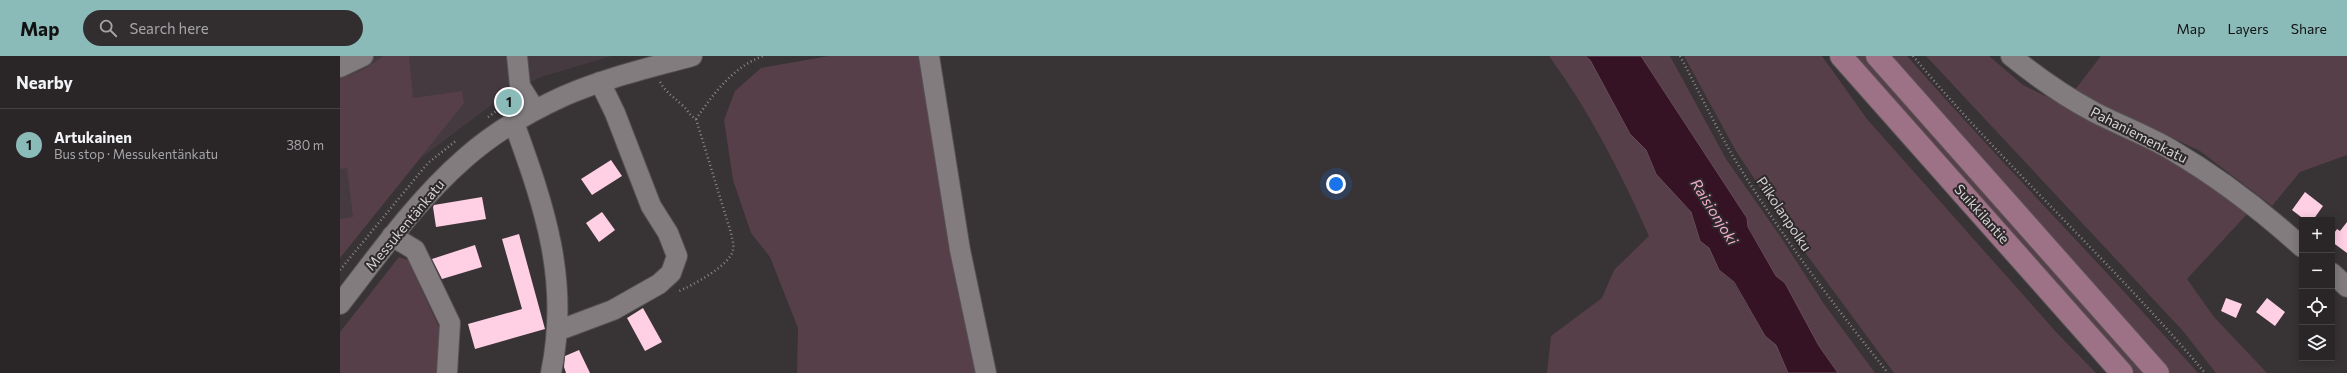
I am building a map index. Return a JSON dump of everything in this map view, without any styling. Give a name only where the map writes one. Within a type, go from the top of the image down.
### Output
[{"type":"main road","name":"Suikkilantie","points":[[1841,56],[2122,373]]},
{"type":"main road","name":"Suikkilantie","points":[[1877,56],[2158,373]]},
{"type":"street","points":[[340,67],[363,56]]},
{"type":"street","points":[[517,56],[520,86],[535,110]]},
{"type":"street","name":"Messukentänkatu","points":[[340,304],[416,207],[465,158],[514,123],[535,110],[600,82],[692,56]]},
{"type":"street","points":[[929,56],[960,250],[986,373]]},
{"type":"street","name":"Pahaniemenkatu","points":[[2011,56],[2042,80],[2071,99],[2150,138],[2194,163],[2257,207],[2299,243]]},
{"type":"street","points":[[557,331],[613,310],[658,284],[671,273],[677,256],[668,233],[651,206],[615,113],[600,82]]},
{"type":"street","points":[[514,123],[539,192],[548,224],[556,282],[557,331],[557,344],[551,373]]},
{"type":"street","points":[[392,236],[415,250],[450,323],[447,373]]},
{"type":"street","points":[[2335,276],[2347,287]]},
{"type":"path","points":[[696,119],[714,94],[736,70],[763,56]]},
{"type":"path","name":"Pilkolanpolku","points":[[1680,56],[1731,153],[1781,230],[1833,303],[1888,373]]},
{"type":"path","points":[[1913,56],[1990,143],[2132,288],[2205,373]]},
{"type":"path","points":[[660,82],[667,93],[696,119],[732,233],[734,250],[727,262],[702,279],[673,293]]},
{"type":"shaded area","points":[[340,56],[612,56],[541,77],[502,97],[421,158],[340,258]]},
{"type":"shaded area","points":[[383,56],[409,56],[413,98],[462,91],[464,103],[340,258],[340,219],[353,217],[347,168],[340,169],[340,78],[363,70]]},
{"type":"shaded area","points":[[829,56],[918,56],[979,373],[797,373],[798,328],[770,257],[751,233],[733,180],[724,120],[735,91],[761,68]]},
{"type":"shaded area","points":[[1549,56],[1585,56],[1590,60],[1630,134],[1646,150],[1656,174],[1691,212],[1700,241],[1709,248],[1719,270],[1733,282],[1765,336],[1776,345],[1788,373],[1547,373],[1551,336],[1602,298],[1614,270],[1649,236],[1604,143],[1578,99]]},
{"type":"shaded area","points":[[1641,56],[1670,56],[1726,159],[1780,236],[1824,304],[1875,373],[1838,373],[1819,346],[1785,283],[1776,276],[1748,226],[1747,218]]},
{"type":"shaded area","points":[[1684,56],[1822,56],[1867,119],[2057,333],[2096,373],[1894,373],[1787,228],[1736,151]]},
{"type":"shaded area","points":[[1854,56],[1865,56],[2145,373],[2135,373]]},
{"type":"shaded area","points":[[1890,56],[1907,56],[2198,373],[2170,373],[2129,324]]},
{"type":"shaded area","points":[[1926,56],[1989,56],[2023,85],[2174,160],[2249,212],[2187,279],[2214,317],[2267,373],[2216,373],[2183,331]]},
{"type":"shaded area","points":[[2101,56],[2347,56],[2347,155],[2300,172],[2272,206],[2200,151],[2074,91]]},
{"type":"shaded area","points":[[399,257],[408,260],[443,336],[442,373],[340,373],[340,332]]},
{"type":"water","name":"Raisionjoki","points":[[1585,56],[1641,56],[1747,218],[1748,227],[1776,276],[1785,283],[1819,346],[1838,373],[1788,373],[1776,345],[1765,336],[1734,282],[1719,270],[1709,248],[1700,241],[1691,212],[1656,174],[1646,150],[1630,134],[1590,60]]},
{"type":"building","points":[[611,160],[622,176],[592,195],[581,179]]},
{"type":"building","points":[[2305,192],[2323,206],[2315,217],[2301,217],[2292,210]]},
{"type":"building","points":[[482,197],[486,219],[436,227],[434,205]]},
{"type":"building","points":[[602,212],[615,230],[599,242],[586,223]]},
{"type":"building","points":[[2347,222],[2347,253],[2335,244],[2335,232],[2337,229],[2340,231]]},
{"type":"building","points":[[519,234],[545,329],[475,349],[468,324],[522,309],[502,239]]},
{"type":"building","points":[[475,245],[482,267],[442,279],[432,259]]},
{"type":"building","points":[[2226,298],[2242,304],[2236,318],[2221,311]]},
{"type":"building","points":[[2267,298],[2285,312],[2275,326],[2256,312]]},
{"type":"building","points":[[643,308],[662,342],[645,351],[627,318]]},
{"type":"building","points":[[579,350],[590,373],[566,373],[564,367],[565,356]]},
{"type":"place","name":"Artukainen","points":[[509,102]]}]
